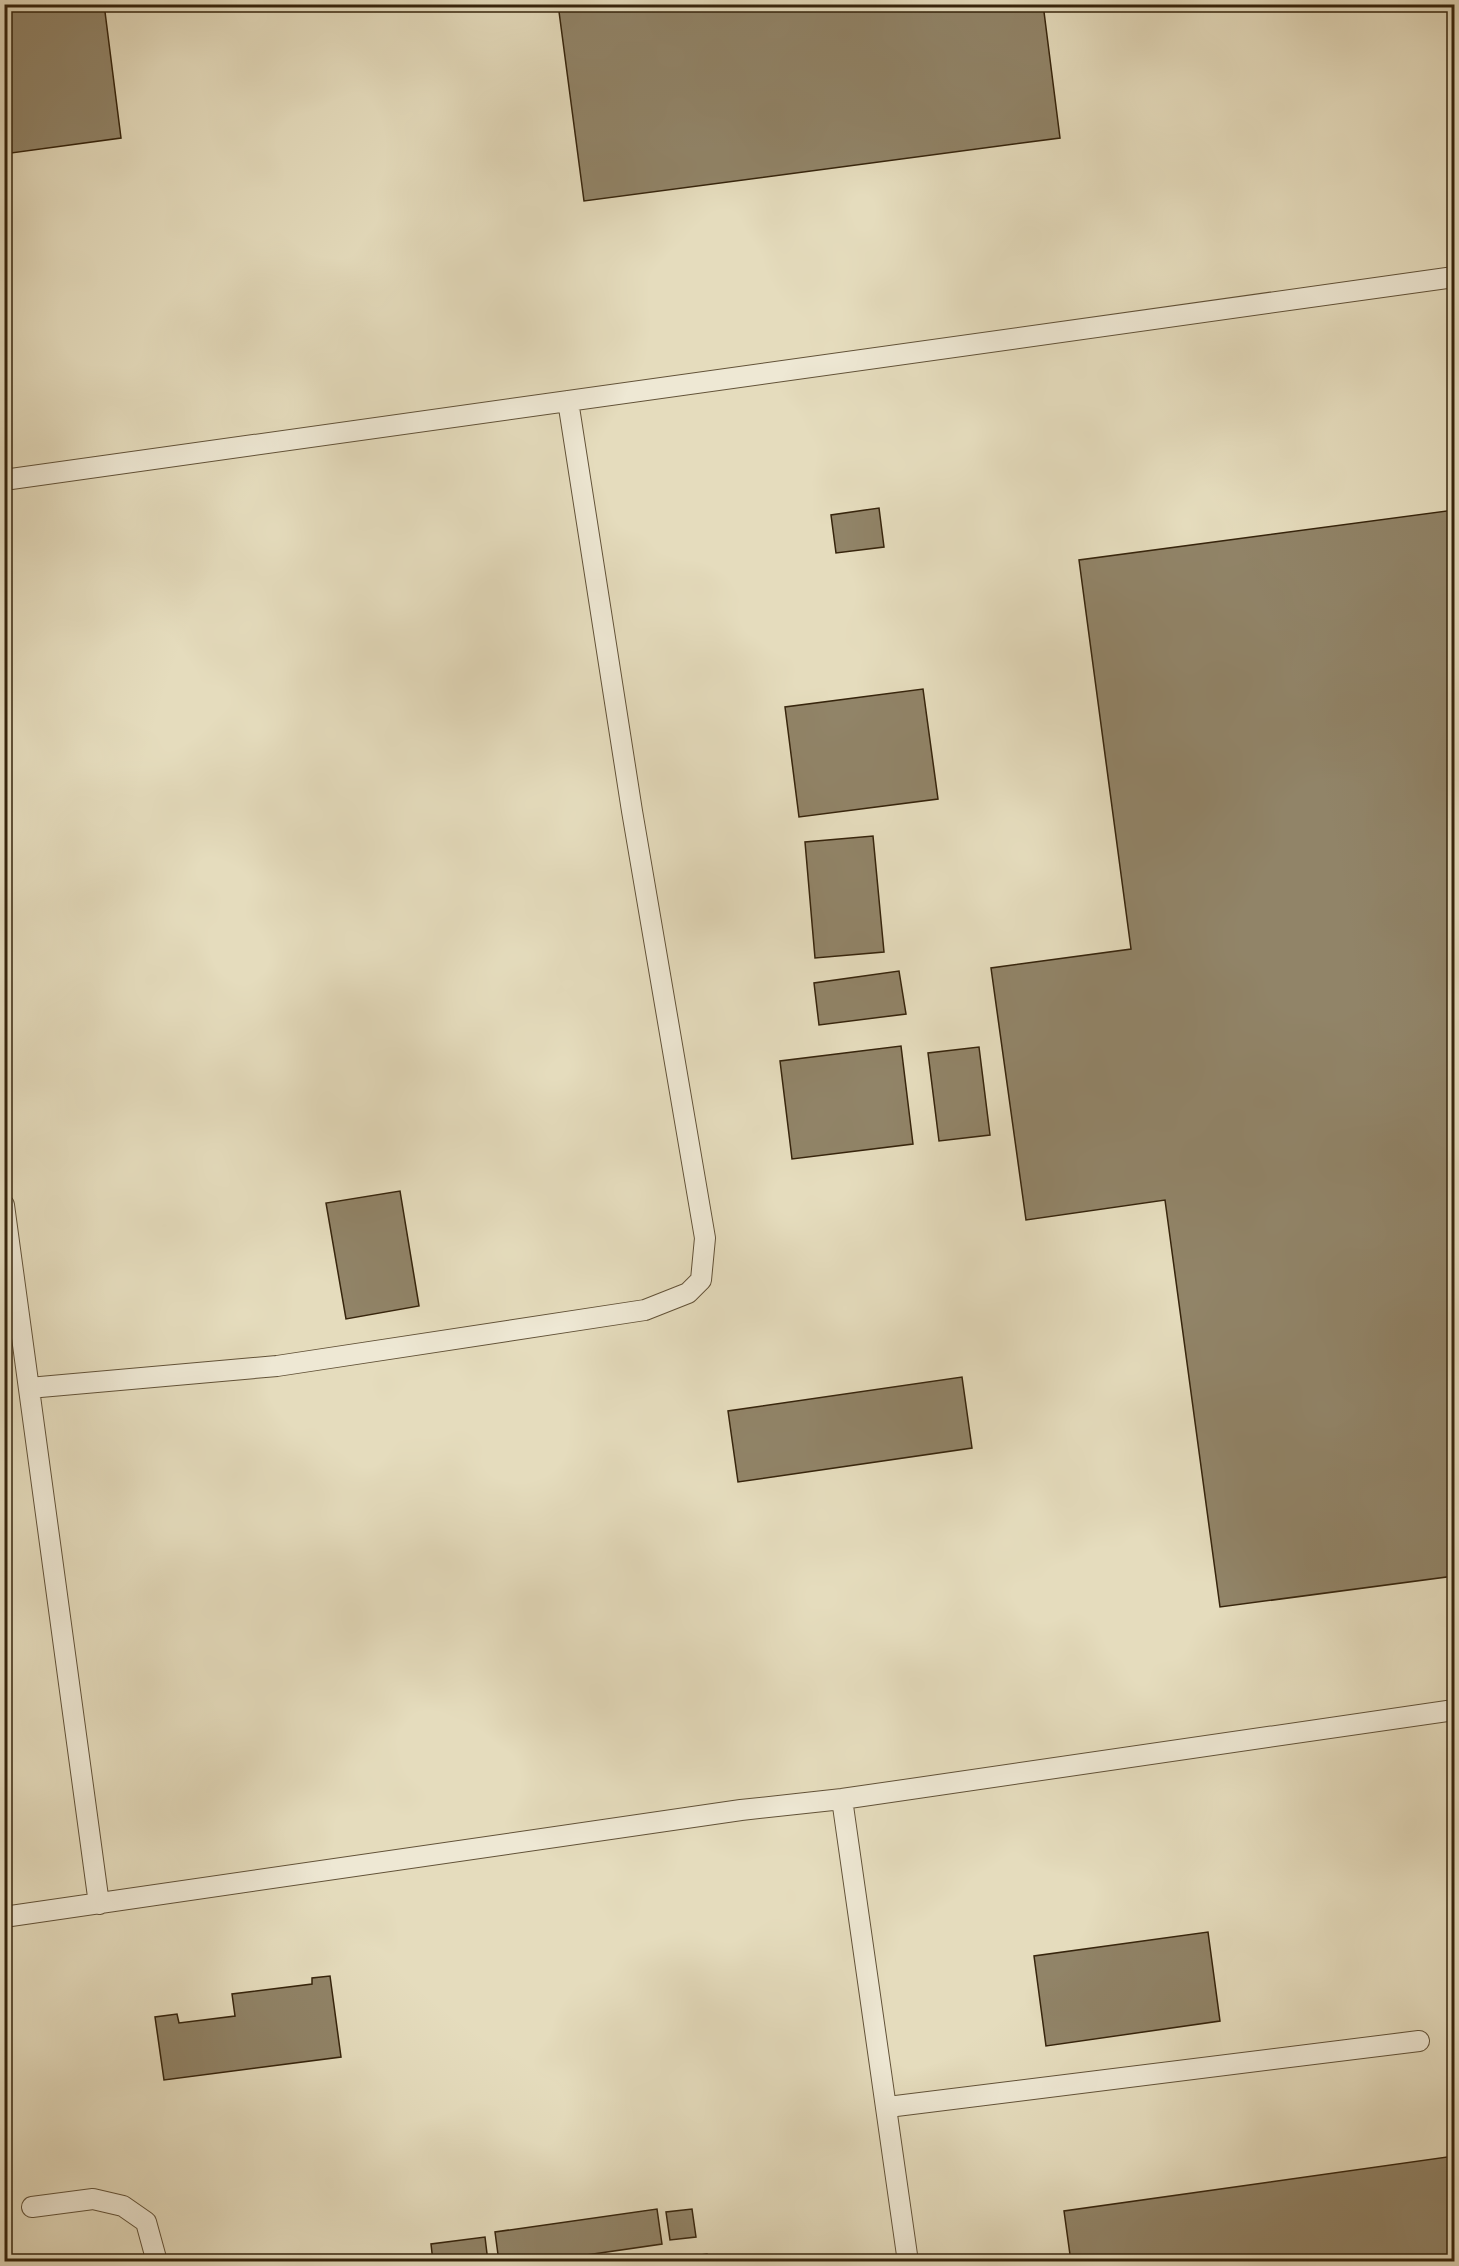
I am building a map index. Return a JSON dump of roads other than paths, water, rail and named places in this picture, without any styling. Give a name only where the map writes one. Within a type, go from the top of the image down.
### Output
[{"type":"lane","points":[[4,480],[1455,277]]},
{"type":"lane","points":[[29,1388],[277,1366],[645,1310],[688,1293],[701,1280],[705,1238],[632,811],[568,401]]},
{"type":"lane","points":[[4,1205],[99,1904]]},
{"type":"lane","points":[[4,1917],[741,1810],[842,1799],[1455,1710]]},
{"type":"lane","points":[[842,1799],[888,2108],[908,2262]]},
{"type":"lane","points":[[888,2108],[1419,2040]]},
{"type":"lane","points":[[32,2207],[93,2199],[123,2206],[146,2222],[157,2262]]}]
